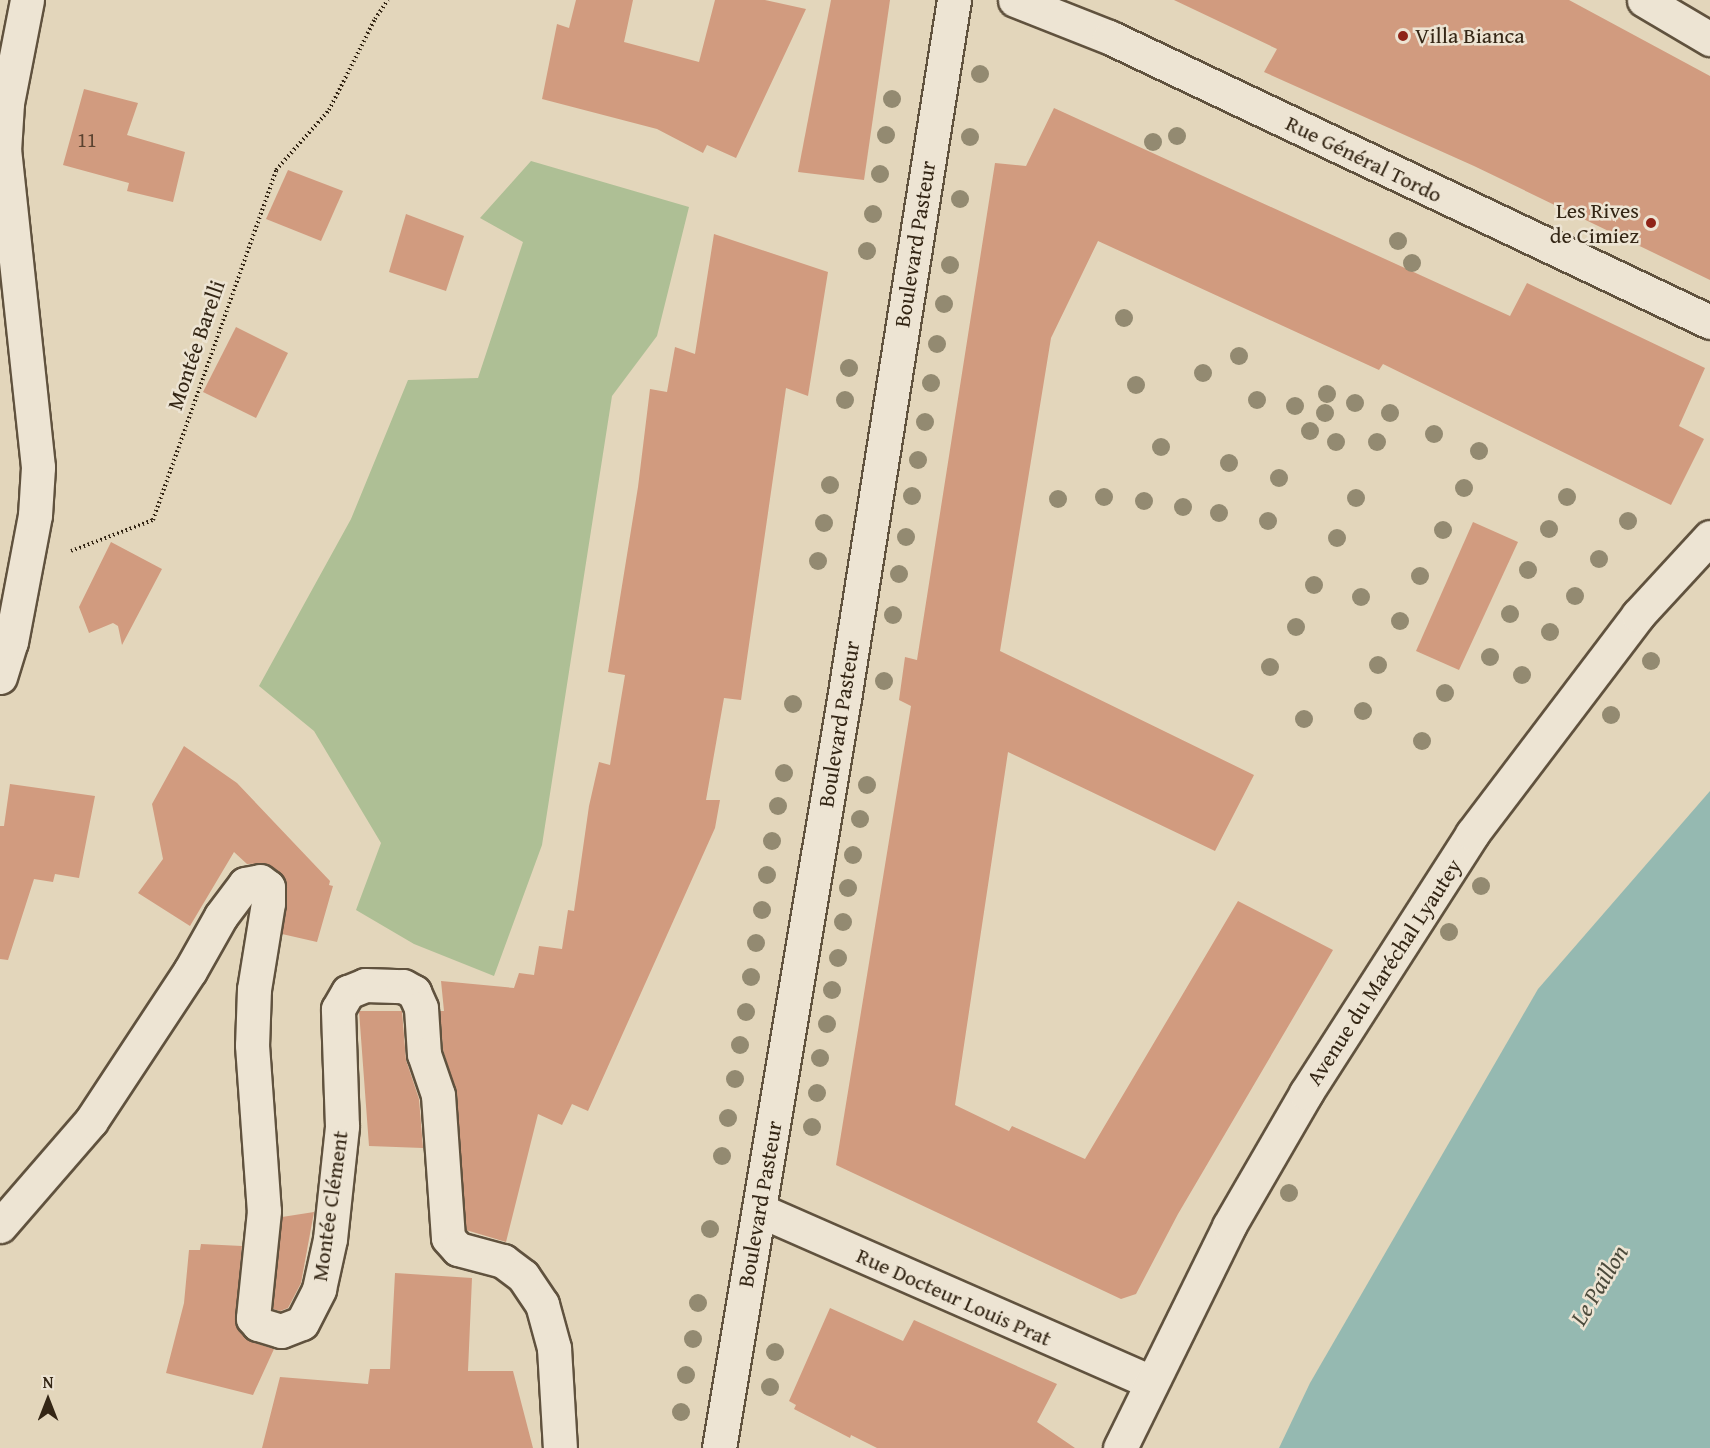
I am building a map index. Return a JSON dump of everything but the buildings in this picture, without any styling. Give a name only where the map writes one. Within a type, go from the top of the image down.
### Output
[{"type":"street","points":[[0,677],[11,642],[35,515],[38,467],[4,151],[7,103],[27,0]]},
{"type":"street","name":"Boulevard Pasteur","points":[[719,1448],[846,687],[954,0]]},
{"type":"street","name":"Rue Général Tordo","points":[[1015,0],[1109,37],[1710,322]]},
{"type":"street","points":[[1644,0],[1710,39]]},
{"type":"street","name":"Avenue du Maréchal Lyautey","points":[[1120,1448],[1229,1226],[1306,1092],[1472,834],[1638,615],[1710,537]]},
{"type":"street","name":"Montée Clément","points":[[0,1226],[91,1121],[190,971],[221,916],[245,884],[260,881],[268,887],[268,903],[254,989],[252,1045],[264,1211],[253,1318],[258,1324],[281,1331],[302,1323],[319,1289],[330,1239],[342,1126],[338,1009],[348,993],[366,985],[404,986],[414,992],[421,1008],[424,1054],[438,1095],[448,1238],[458,1249],[503,1261],[523,1276],[542,1305],[554,1348],[560,1448]]},
{"type":"street","name":"Rue Docteur Louis Prat","points":[[759,1210],[1151,1382]]},
{"type":"path","name":"Montée Barelli","points":[[68,561],[71,550],[153,520],[276,170],[329,111],[375,19],[388,0]]},
{"type":"green space","points":[[531,161],[689,207],[657,336],[612,396],[542,845],[494,976],[414,944],[356,910],[381,843],[314,731],[259,686],[351,519],[408,380],[478,378],[523,242],[480,218]]},
{"type":"water","name":"Le Paillon","points":[[1710,791],[1710,1448],[1279,1448],[1310,1383],[1538,989]]},
{"type":"place","name":"Villa Bianca","points":[[1403,36]]},
{"type":"place","name":"Les Rives de Cimiez","points":[[1651,223]]}]
